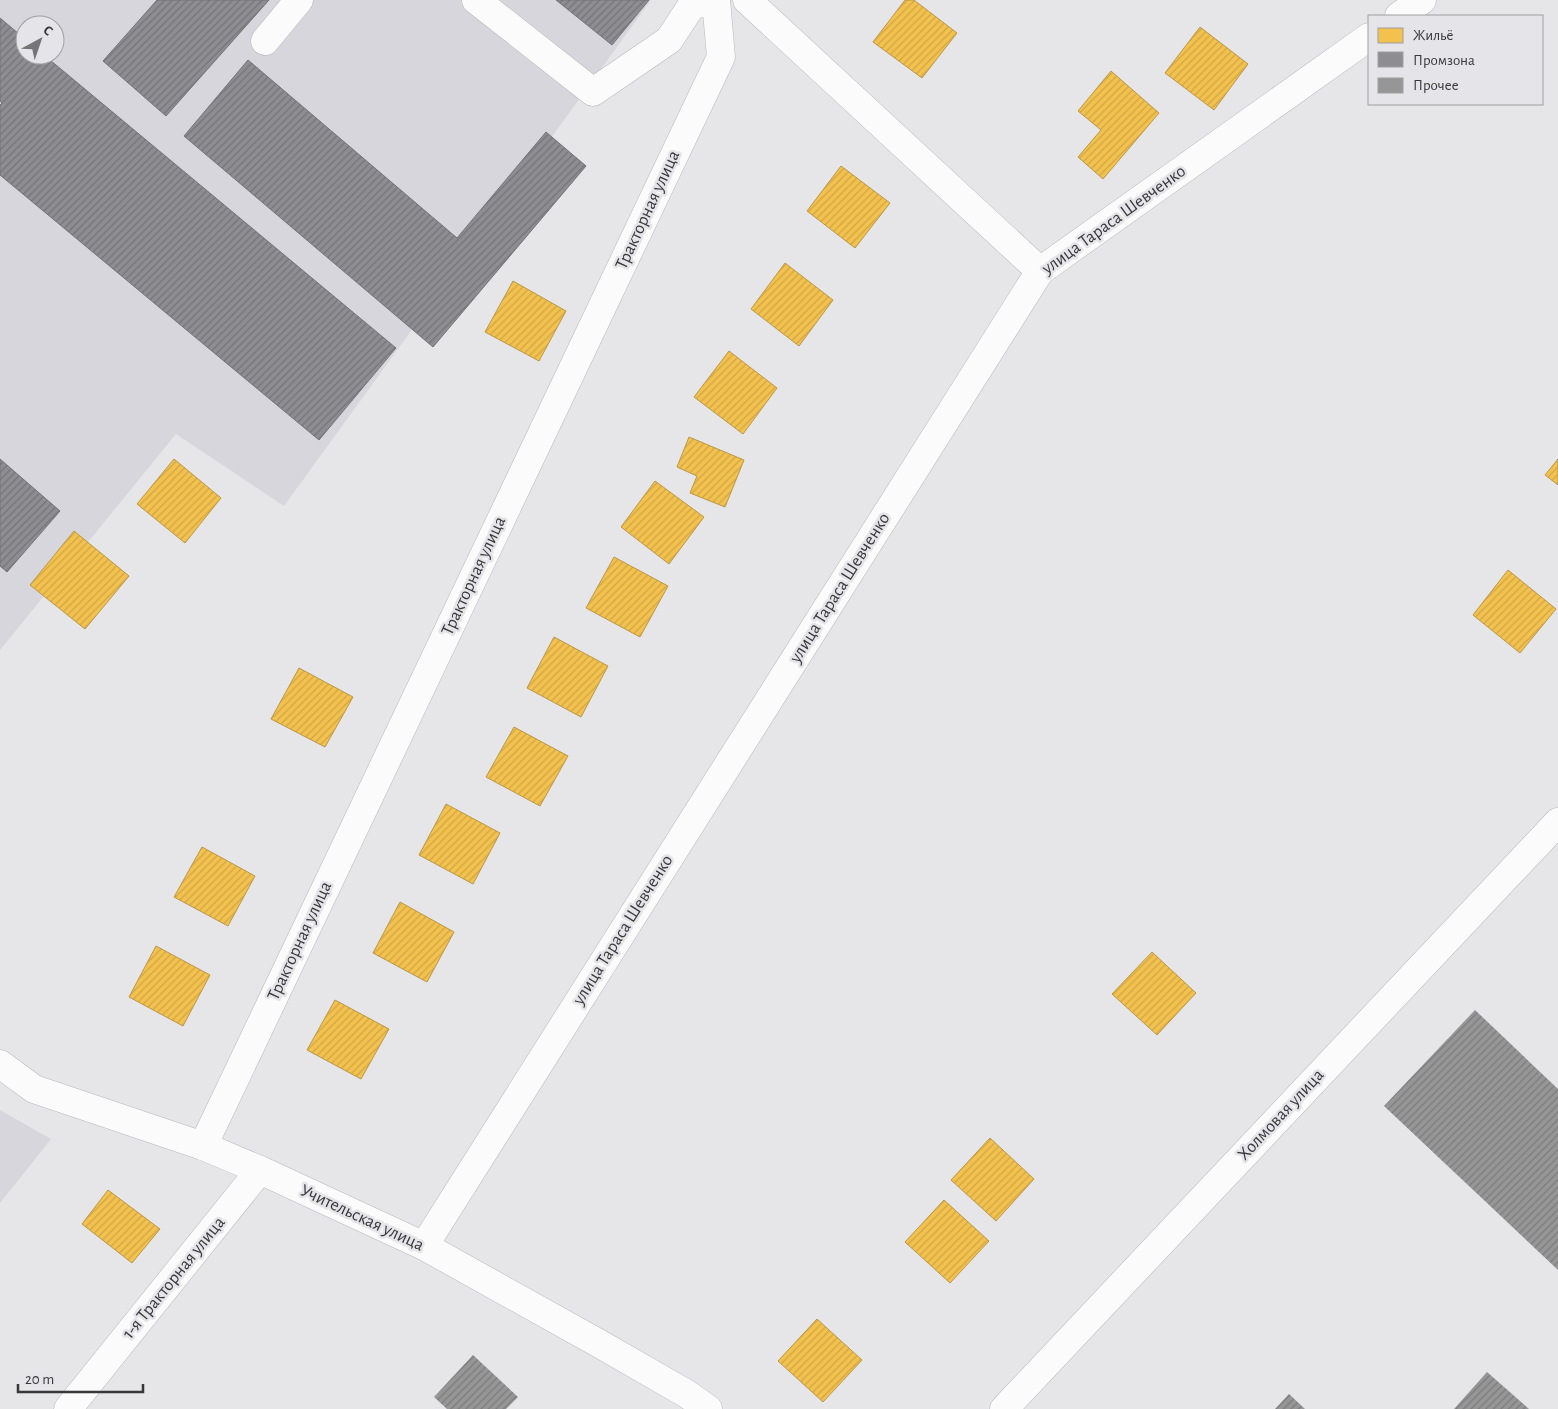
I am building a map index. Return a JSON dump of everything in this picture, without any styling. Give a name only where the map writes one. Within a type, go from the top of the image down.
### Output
[{"type":"street","points":[[265,41],[299,0]]},
{"type":"street","points":[[476,0],[593,92],[669,40],[692,5],[716,1]]},
{"type":"street","points":[[746,0],[1040,271]]},
{"type":"street","points":[[1400,15],[1422,0]]},
{"type":"street","name":"Тракторная улица","points":[[203,1146],[721,57],[716,1]]},
{"type":"street","name":"улица Тараса Шевченко","points":[[424,1246],[1040,271],[1368,38]]},
{"type":"street","name":"Холмовая улица","points":[[1004,1409],[1558,822]]},
{"type":"street","name":"Учительская улица","points":[[0,1064],[34,1089],[203,1146],[260,1170],[424,1246],[687,1394],[708,1409]]},
{"type":"street","name":"1-я Тракторная улица","points":[[68,1409],[260,1170]]},
{"type":"shaded area","points":[[0,0],[651,0],[284,506],[176,434],[0,650]]},
{"type":"shaded area","points":[[0,1110],[51,1139],[0,1203]]},
{"type":"building: Жильё","points":[[905,0],[914,0],[957,33],[922,78],[873,42]]},
{"type":"building: Жильё","points":[[1200,27],[1248,64],[1214,110],[1165,73]]},
{"type":"building: Жильё","points":[[1111,71],[1159,113],[1103,179],[1078,157],[1101,130],[1078,111]]},
{"type":"building: Жильё","points":[[841,166],[890,203],[855,248],[807,211]]},
{"type":"building: Жильё","points":[[785,263],[833,300],[799,346],[751,309]]},
{"type":"building: Жильё","points":[[513,281],[566,311],[539,361],[485,332]]},
{"type":"building: Жильё","points":[[729,351],[777,388],[743,434],[694,397]]},
{"type":"building: Жильё","points":[[689,437],[744,460],[725,507],[690,493],[697,476],[677,467]]},
{"type":"building: Жильё","points":[[174,459],[221,498],[185,543],[137,504]]},
{"type":"building: Жильё","points":[[1558,459],[1558,485],[1545,475]]},
{"type":"building: Жильё","points":[[655,481],[704,517],[669,564],[621,527]]},
{"type":"building: Жильё","points":[[74,531],[129,576],[85,629],[30,585]]},
{"type":"building: Жильё","points":[[614,557],[668,586],[640,637],[586,608]]},
{"type":"building: Жильё","points":[[1508,570],[1556,609],[1520,653],[1473,615]]},
{"type":"building: Жильё","points":[[554,637],[608,666],[581,717],[527,688]]},
{"type":"building: Жильё","points":[[299,668],[353,697],[325,747],[271,719]]},
{"type":"building: Жильё","points":[[514,727],[568,756],[540,806],[486,777]]},
{"type":"building: Жильё","points":[[446,804],[500,833],[473,884],[419,855]]},
{"type":"building: Жильё","points":[[202,847],[255,876],[228,926],[174,897]]},
{"type":"building: Жильё","points":[[400,902],[454,932],[427,982],[373,953]]},
{"type":"building: Жильё","points":[[156,946],[210,975],[183,1026],[129,997]]},
{"type":"building: Жильё","points":[[1152,952],[1196,993],[1157,1035],[1112,994]]},
{"type":"building: Жильё","points":[[335,1000],[389,1029],[361,1079],[307,1050]]},
{"type":"building: Жильё","points":[[990,1138],[1034,1179],[996,1221],[951,1180]]},
{"type":"building: Жильё","points":[[108,1190],[160,1229],[132,1263],[82,1224]]},
{"type":"building: Жильё","points":[[944,1200],[989,1241],[950,1283],[905,1242]]},
{"type":"building: Жильё","points":[[817,1319],[862,1360],[823,1402],[778,1361]]},
{"type":"building: Промзона","points":[[157,0],[269,0],[166,116],[103,61]]},
{"type":"building: Промзона","points":[[556,0],[649,0],[612,45]]},
{"type":"building: Промзона","points":[[0,18],[15,31],[15,65],[56,65],[396,348],[319,440],[0,175],[0,105],[2,103],[0,101]]},
{"type":"building: Промзона","points":[[248,60],[457,238],[546,132],[586,166],[433,347],[184,136]]},
{"type":"building: Промзона","points":[[0,459],[60,511],[7,572],[0,566]]},
{"type":"building: Прочее","points":[[1475,1010],[1558,1089],[1558,1270],[1384,1106]]},
{"type":"building: Прочее","points":[[473,1355],[518,1397],[506,1409],[447,1409],[434,1397]]},
{"type":"building: Прочее","points":[[1487,1372],[1529,1409],[1454,1409]]},
{"type":"building: Прочее","points":[[1289,1394],[1305,1409],[1275,1409]]}]
